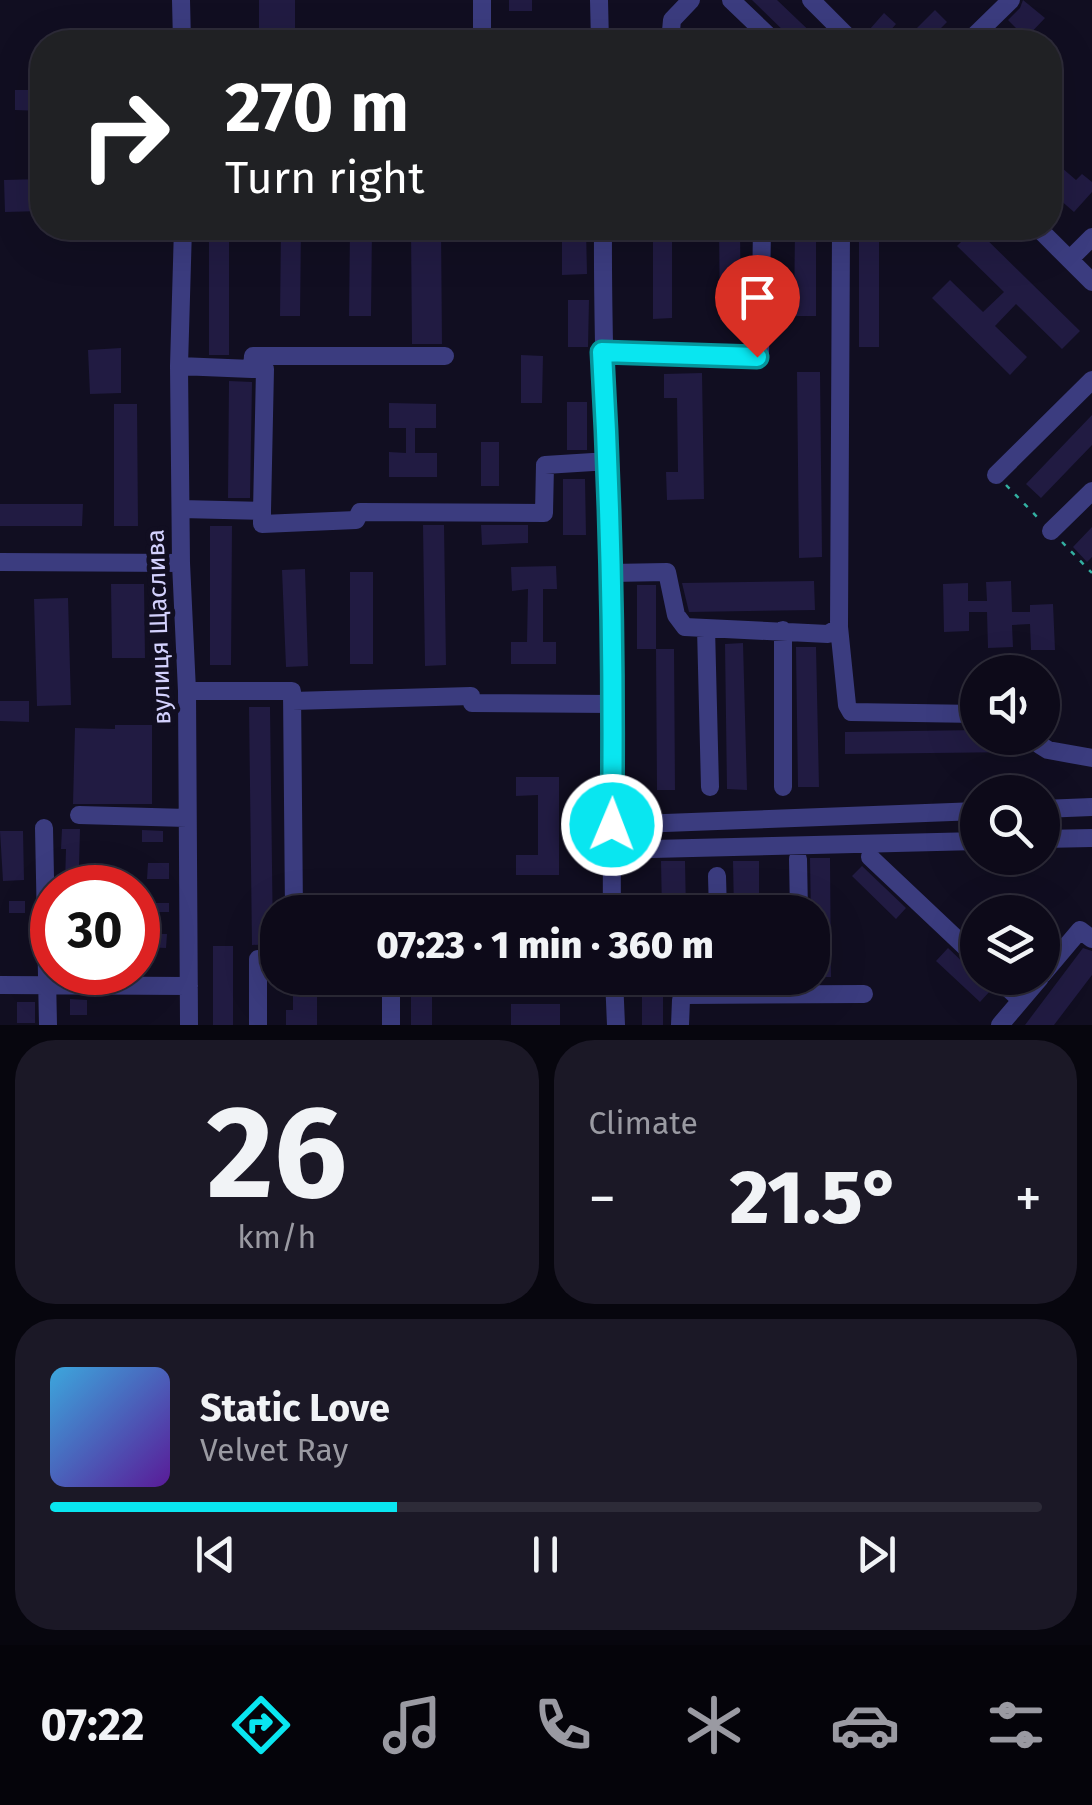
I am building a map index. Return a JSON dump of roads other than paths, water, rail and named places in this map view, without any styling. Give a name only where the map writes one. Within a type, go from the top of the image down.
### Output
[{"type":"street","points":[[181,0],[182,30]]},
{"type":"street","points":[[482,0],[482,30]]},
{"type":"street","points":[[599,0],[600,30]]},
{"type":"street","points":[[671,30],[672,20],[691,0]]},
{"type":"street","points":[[730,0],[762,30]]},
{"type":"street","points":[[811,0],[841,30]]},
{"type":"street","points":[[980,30],[1011,0]]},
{"type":"street","points":[[1070,259],[1092,237]]},
{"type":"street","name":"вулиця Щаслива","points":[[183,240],[179,366],[189,1025]]},
{"type":"street","points":[[603,240],[602,352],[609,461],[613,704],[612,895]]},
{"type":"street","points":[[602,352],[750,358],[760,355],[762,240]]},
{"type":"street","points":[[842,240],[840,627],[848,704],[851,712],[960,714]]},
{"type":"street","points":[[1050,240],[1092,282]]},
{"type":"street","points":[[252,369],[253,356],[445,356]]},
{"type":"street","points":[[179,366],[265,370],[262,524],[356,520],[360,512],[544,513],[545,465],[609,461]]},
{"type":"street","points":[[996,475],[1092,380]]},
{"type":"street","points":[[1051,531],[1092,491]]},
{"type":"street","points":[[181,509],[262,511]]},
{"type":"street","points":[[0,562],[181,563]]},
{"type":"street","points":[[611,572],[667,572],[678,620],[685,626],[828,634],[840,627]]},
{"type":"street","points":[[706,628],[710,787]]},
{"type":"street","points":[[782,630],[783,787]]},
{"type":"street","points":[[186,692],[292,691],[294,895]]},
{"type":"street","points":[[292,701],[471,696],[472,704],[613,704]]},
{"type":"street","points":[[1060,752],[1092,758]]},
{"type":"street","points":[[1060,808],[1092,807]]},
{"type":"street","points":[[612,825],[960,812]]},
{"type":"street","points":[[79,815],[187,818]]},
{"type":"street","points":[[44,828],[45,865]]},
{"type":"street","points":[[1060,839],[1092,838]]},
{"type":"street","points":[[611,850],[960,841]]},
{"type":"street","points":[[870,857],[960,942]]},
{"type":"street","points":[[798,859],[798,895]]},
{"type":"street","points":[[718,876],[718,895]]},
{"type":"street","points":[[1060,957],[1088,928]]},
{"type":"street","points":[[258,1025],[260,960]]},
{"type":"street","points":[[0,985],[30,984]]},
{"type":"street","points":[[160,986],[189,986]]},
{"type":"street","points":[[830,990],[864,994]]},
{"type":"street","points":[[47,995],[48,1025]]},
{"type":"street","points":[[391,995],[392,1025]]},
{"type":"street","points":[[615,995],[616,1025]]},
{"type":"street","points":[[680,1025],[682,997],[689,995]]},
{"type":"street","points":[[1016,995],[1021,1000]]},
{"type":"street","points":[[1000,1025],[1025,995]]}]
